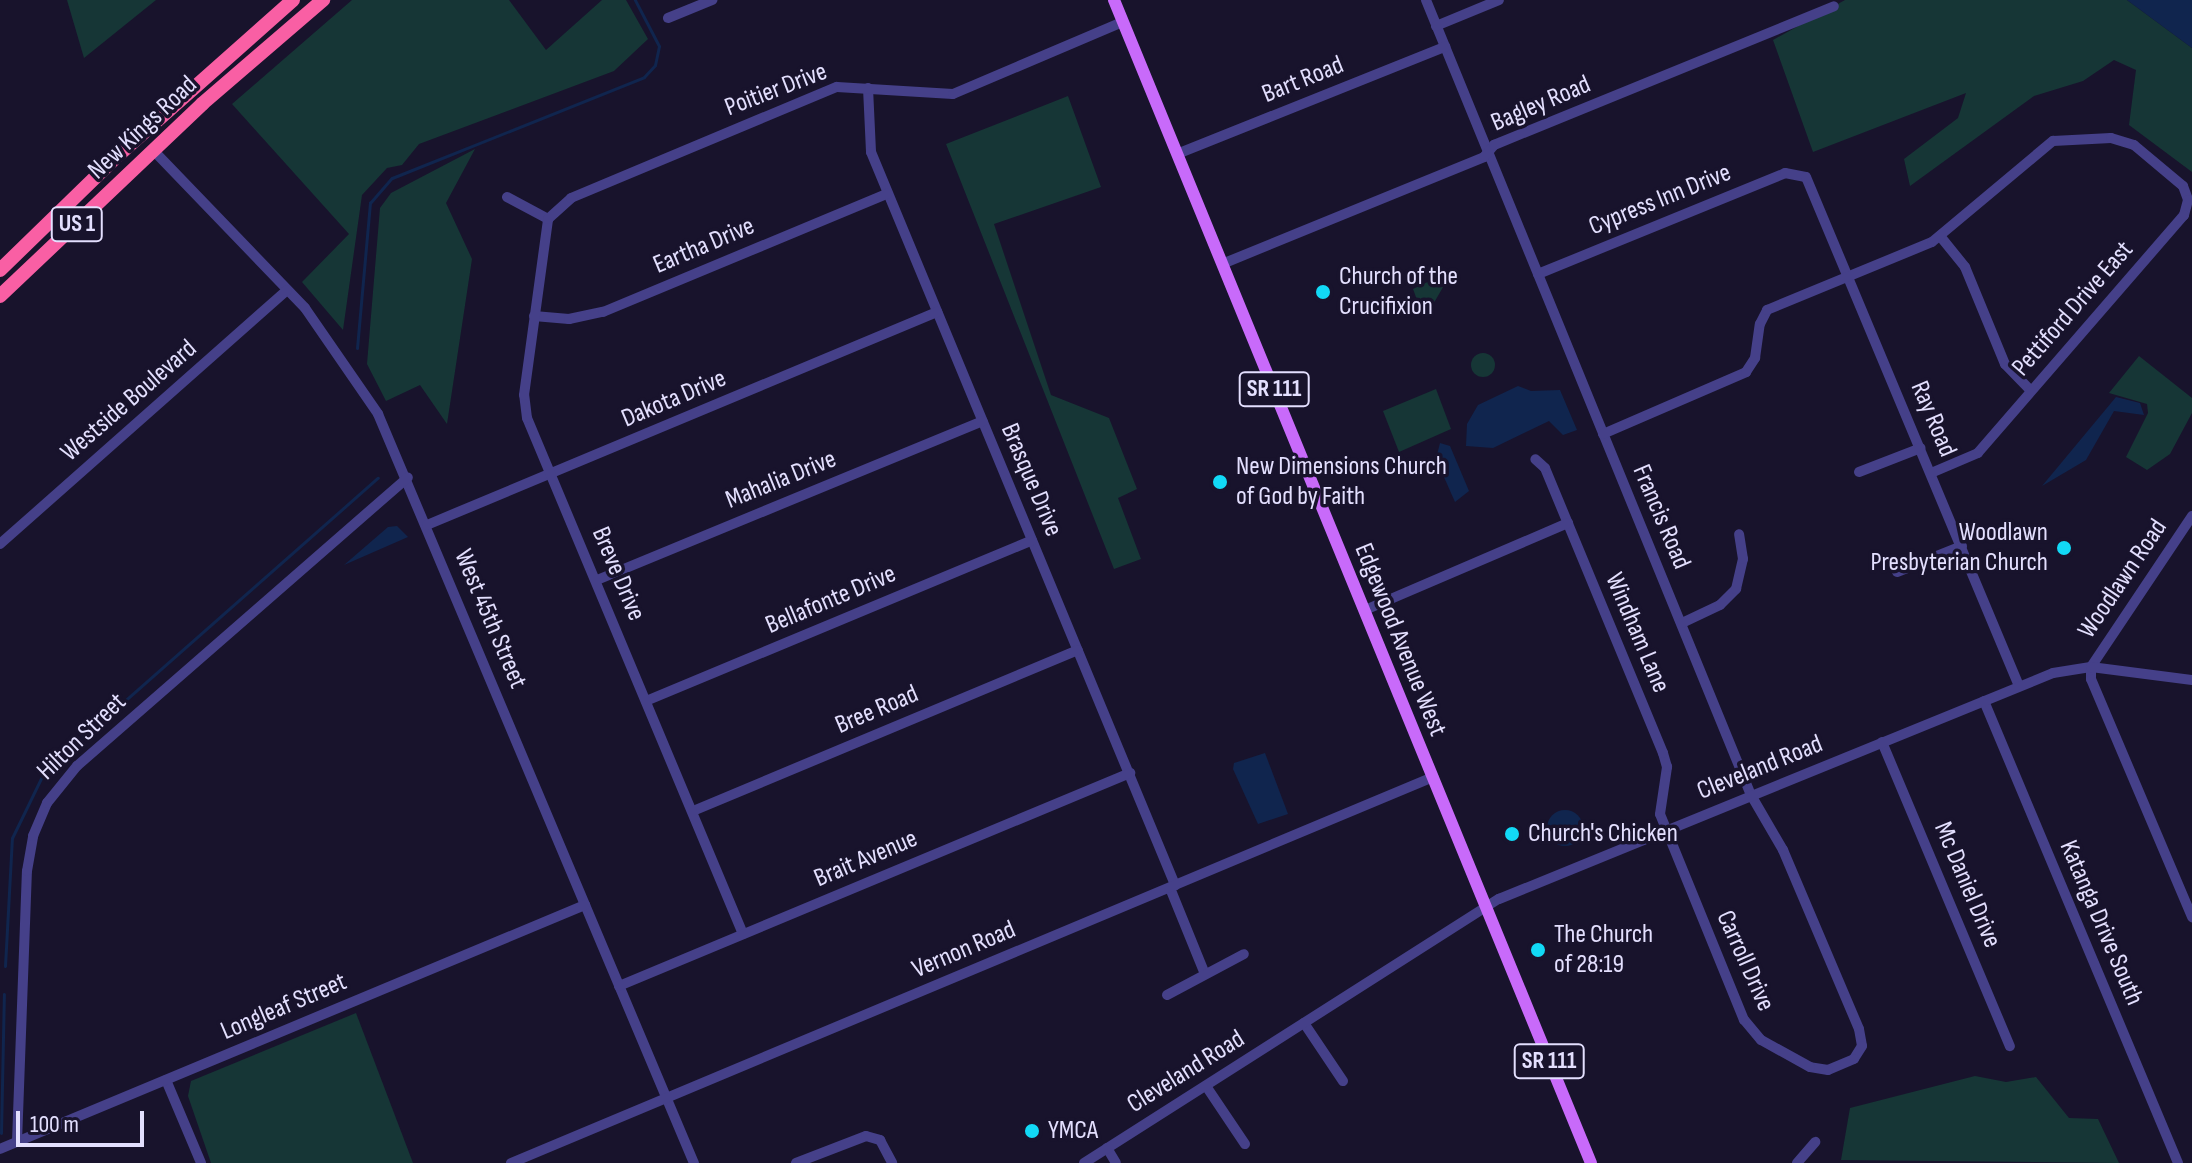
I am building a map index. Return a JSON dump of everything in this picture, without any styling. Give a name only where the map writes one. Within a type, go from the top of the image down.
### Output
[{"type":"highway","name":"New Kings Road","points":[[0,270],[115,158],[293,0]]},
{"type":"highway","name":"New Kings Road","points":[[0,296],[153,150],[323,0]]},
{"type":"highway","points":[[115,158],[153,150],[165,113]]},
{"type":"main road","name":"Edgewood Avenue West","points":[[1114,0],[1591,1163]]},
{"type":"street","points":[[668,18],[712,0]]},
{"type":"street","name":"Francis Road","points":[[1426,0],[1751,795],[1783,850],[1862,1046]]},
{"type":"street","points":[[1436,26],[1499,0]]},
{"type":"street","name":"Bagley Road","points":[[1222,264],[1834,6]]},
{"type":"street","name":"Poitier Drive","points":[[548,219],[571,198],[837,87],[953,94],[1123,22]]},
{"type":"street","name":"Bart Road","points":[[1177,154],[1445,47]]},
{"type":"street","name":"Brasque Drive","points":[[868,88],[867,138],[887,194],[1130,773],[1205,974]]},
{"type":"street","name":"Pettiford Drive East","points":[[1603,434],[1746,372],[1755,358],[1760,324],[1767,310],[1940,236],[2053,141],[2111,138],[2147,154],[2183,186],[2188,200],[2184,215],[1978,453],[1931,473]]},
{"type":"street","name":"West 45th Street","points":[[153,150],[287,290],[342,356],[378,414],[408,477],[694,1163]]},
{"type":"street","name":"Cypress Inn Drive","points":[[1538,274],[1785,173],[1800,173]]},
{"type":"street","name":"Ray Road","points":[[1800,173],[1815,190],[2019,686]]},
{"type":"street","name":"Eartha Drive","points":[[534,316],[569,319],[603,312],[887,194]]},
{"type":"street","points":[[507,197],[548,219]]},
{"type":"street","name":"Breve Drive","points":[[548,219],[524,407],[743,934]]},
{"type":"street","points":[[1940,236],[1965,267],[2005,364],[2031,391]]},
{"type":"street","name":"Westside Boulevard","points":[[0,544],[287,290]]},
{"type":"street","name":"Dakota Drive","points":[[427,525],[937,312]]},
{"type":"street","name":"Mahalia Drive","points":[[597,580],[982,421]]},
{"type":"street","points":[[1859,472],[1921,448]]},
{"type":"street","name":"Windham Lane","points":[[1535,459],[1545,468],[1663,753],[1667,767],[1658,806],[1666,831]]},
{"type":"street","name":"Hilton Street","points":[[17,1142],[27,871],[33,836],[47,803],[77,766],[408,477]]},
{"type":"street","name":"Woodlawn Road","points":[[2091,667],[2191,519]]},
{"type":"street","points":[[1365,610],[1568,523]]},
{"type":"street","points":[[1682,623],[1720,605],[1736,589],[1743,559],[1739,534]]},
{"type":"street","name":"Bellafonte Drive","points":[[646,701],[1032,540]]},
{"type":"street","points":[[1897,572],[1962,546]]},
{"type":"street","name":"Bree Road","points":[[693,811],[1078,650]]},
{"type":"street","points":[[2091,667],[2091,679],[2192,917]]},
{"type":"street","name":"Cleveland Road","points":[[1084,1163],[1486,906],[2053,673],[2091,667],[2192,680]]},
{"type":"street","name":"Katanga Drive South","points":[[1984,701],[2178,1163]]},
{"type":"street","name":"Mc Daniel Drive","points":[[1882,742],[2010,1046]]},
{"type":"street","name":"Brait Avenue","points":[[619,986],[1130,773]]},
{"type":"street","name":"Vernon Road","points":[[511,1163],[1433,777]]},
{"type":"street","name":"Carroll Drive","points":[[1666,831],[1751,1030],[1773,1049],[1819,1070],[1854,1059],[1862,1046]]},
{"type":"street","name":"Longleaf Street","points":[[0,1149],[585,905]]},
{"type":"street","points":[[1167,995],[1244,954]]},
{"type":"street","points":[[1304,1023],[1343,1081]]},
{"type":"street","points":[[166,1080],[201,1163]]},
{"type":"street","points":[[1206,1086],[1245,1144]]},
{"type":"street","points":[[796,1163],[859,1137],[873,1137],[885,1146],[892,1163]]},
{"type":"street","points":[[1797,1163],[1815,1142]]},
{"type":"street","points":[[1107,1148],[1116,1163]]},
{"type":"green space","points":[[67,0],[156,0],[84,58]]},
{"type":"green space","points":[[352,0],[509,0],[546,50],[602,0],[626,0],[648,39],[614,71],[419,144],[402,165],[387,168],[362,195],[343,330],[302,282],[349,234],[232,104]]},
{"type":"green space","points":[[1845,0],[2127,0],[2192,48],[2192,172],[2129,125],[2136,70],[2114,60],[2083,81],[2034,96],[1910,186],[1904,159],[1958,118],[1966,93],[1813,152],[1773,40]]},
{"type":"green space","points":[[1068,96],[1101,187],[994,224],[1051,395],[1109,418],[1137,489],[1118,498],[1141,559],[1114,569],[946,144]]},
{"type":"green space","points":[[475,149],[446,203],[472,259],[447,424],[420,385],[386,401],[367,364],[380,208],[391,193]]},
{"type":"green space","points":[[1440,276],[1446,282],[1428,313],[1420,308],[1413,289]]},
{"type":"green space","points":[[1483,353],[1492,356],[1495,365],[1492,374],[1483,377],[1474,374],[1471,365],[1474,356]]},
{"type":"green space","points":[[2139,356],[2192,398],[2192,413],[2170,454],[2147,470],[2126,457],[2148,413],[2147,404],[2109,393]]},
{"type":"green space","points":[[1436,389],[1451,429],[1399,452],[1383,411]]},
{"type":"green space","points":[[356,1013],[413,1163],[211,1163],[188,1096],[191,1081]]},
{"type":"green space","points":[[1975,1076],[2006,1082],[2036,1077],[2069,1118],[2098,1119],[2119,1163],[1841,1160],[1850,1108]]},
{"type":"water","points":[[2127,0],[2192,0],[2192,48]]},
{"type":"water","points":[[1518,386],[1531,391],[1560,390],[1577,430],[1563,435],[1549,421],[1493,448],[1466,446],[1467,424],[1478,405]]},
{"type":"water","points":[[2116,397],[2140,403],[2144,415],[2114,411],[2086,460],[2042,486]]},
{"type":"water","points":[[1440,443],[1450,446],[1469,491],[1455,502],[1436,459]]},
{"type":"water","points":[[397,526],[408,537],[344,565],[388,527]]},
{"type":"water","points":[[1265,753],[1288,814],[1258,824],[1233,769],[1234,763]]},
{"type":"water","points":[[1565,810],[1578,815],[1583,828],[1578,841],[1565,846],[1552,841],[1547,828],[1552,815]]},
{"type":"waterway","points":[[357,348],[370,203],[392,178],[644,77],[655,65],[659,46],[635,0]]},
{"type":"waterway","points":[[5,966],[12,838],[44,772],[378,478]]},
{"type":"waterway","points":[[1,1133],[4,994]]},
{"type":"place","name":"Church of the Crucifixion","points":[[1323,292]]},
{"type":"place","name":"New Dimensions Church of God by Faith","points":[[1220,482]]},
{"type":"place","name":"Woodlawn Presbyterian Church","points":[[2064,548]]},
{"type":"place","name":"Church's Chicken","points":[[1512,834]]},
{"type":"place","name":"The Church of 28:19","points":[[1538,950]]},
{"type":"place","name":"YMCA","points":[[1032,1131]]}]
